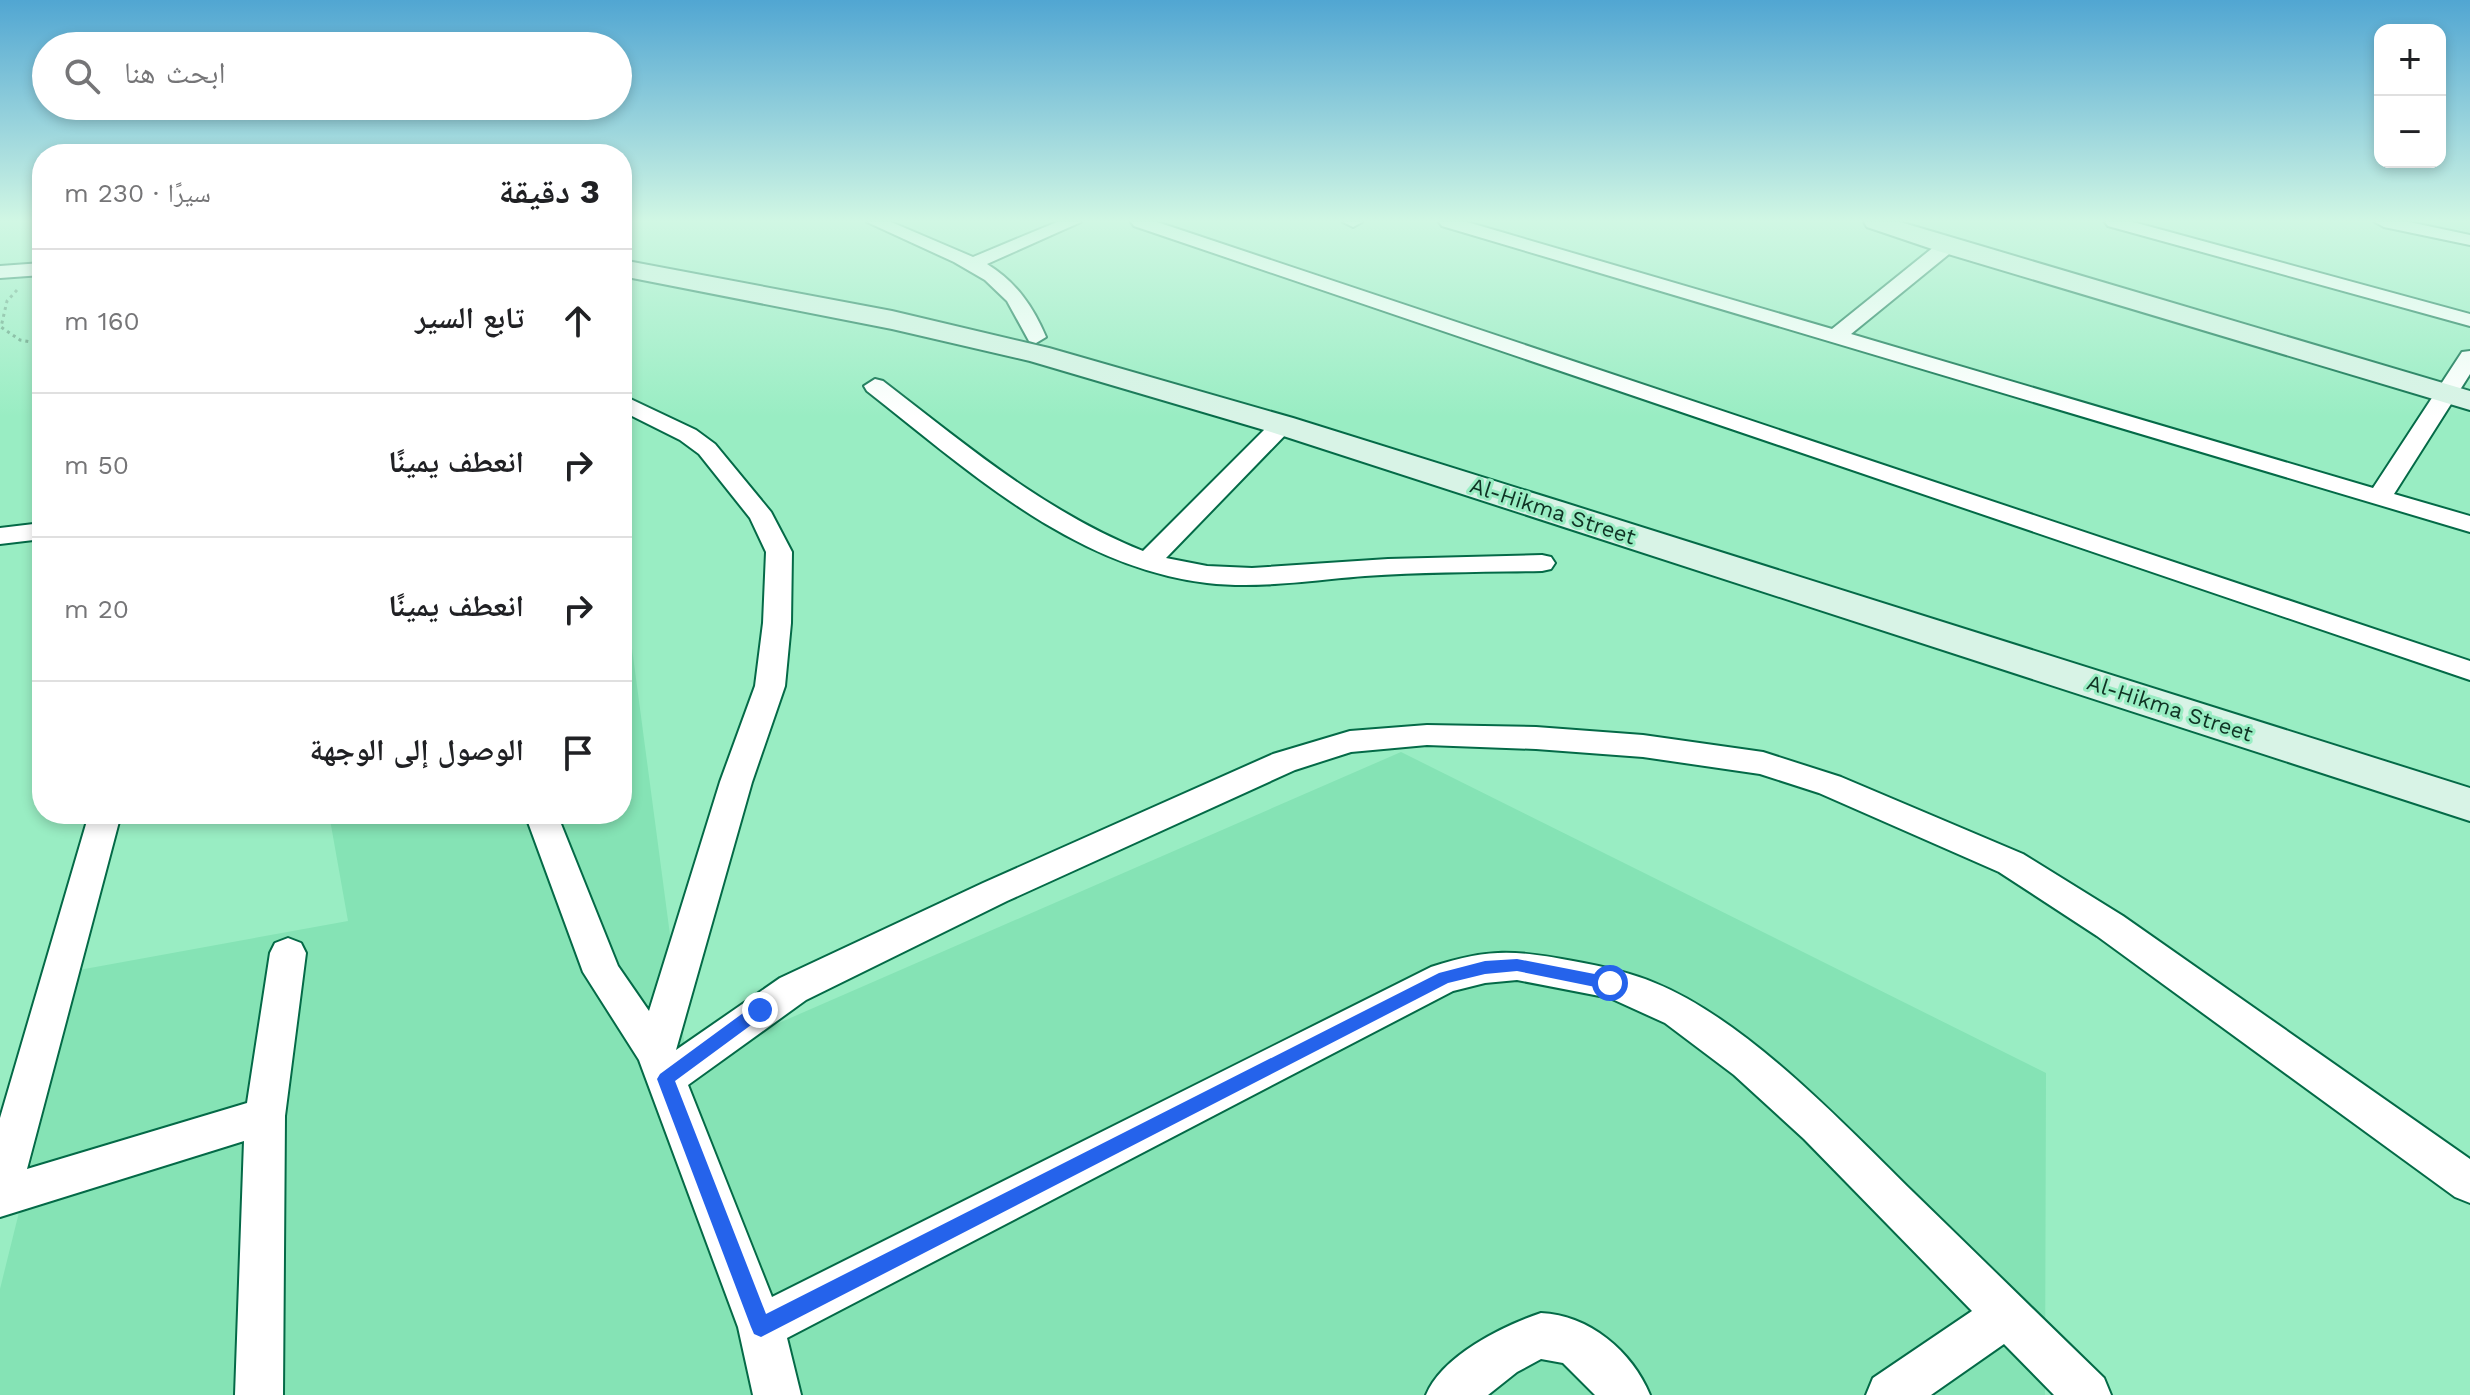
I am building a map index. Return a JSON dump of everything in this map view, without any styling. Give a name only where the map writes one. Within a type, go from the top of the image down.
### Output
[{"type":"street","name":"Al-Hikma Street","points":[[721,287],[1003,345],[1282,425],[2470,805]]},
{"type":"street","name":"Al-Hikma Street","points":[[784,287],[913,310],[1036,337],[1520,484],[2470,785]]},
{"type":"street","points":[[1005,287],[1026,313],[1036,337]]},
{"type":"street","points":[[1331,287],[2127,558],[2470,671]]},
{"type":"street","points":[[1670,287],[2470,524]]},
{"type":"street","points":[[1836,336],[1896,287]]},
{"type":"street","points":[[2085,287],[2459,398]]},
{"type":"street","points":[[2351,287],[2470,320]]},
{"type":"street","points":[[2380,496],[2459,398],[2470,357]]},
{"type":"street","points":[[875,386],[1048,515],[1090,538],[1186,572],[1226,575],[1414,565],[1542,563]]},
{"type":"street","points":[[632,407],[688,435],[707,449],[762,517],[779,552],[777,623],[770,686],[732,796],[661,1066]]},
{"type":"street","points":[[1148,561],[1282,425]]},
{"type":"street","points":[[0,536],[32,532]]},
{"type":"street","points":[[661,1066],[793,989],[995,892],[1284,762],[1350,742],[1427,735],[1536,738],[1690,751],[1763,763],[1830,785],[2011,863],[2110,926],[2470,1183]]},
{"type":"street","points":[[0,1191],[102,824]]},
{"type":"street","points":[[545,824],[602,972],[661,1066],[761,1327],[777,1395]]},
{"type":"street","points":[[259,1395],[265,1116],[288,953]]},
{"type":"street","points":[[761,1327],[1444,978],[1485,968],[1517,965],[1610,983],[1643,994],[1678,1012],[1748,1063],[1818,1126],[2087,1395]]},
{"type":"street","points":[[0,1197],[265,1116]]},
{"type":"street","points":[[1890,1395],[2007,1315]]},
{"type":"street","points":[[1450,1395],[1501,1354],[1538,1336],[1560,1335],[1578,1342],[1603,1364],[1626,1395]]},
{"type":"path","points":[[19,287],[7,301],[1,327],[20,340],[32,342]]},
{"type":"shaded area","points":[[632,648],[687,1063],[1401,752],[2046,1073],[2045,1395],[0,1395],[0,1289],[79,970],[348,921],[331,824],[632,824]]},
{"type":"route","points":[[760,1010],[666,1079],[761,1327],[1444,978],[1485,968],[1517,965],[1610,983]]}]
